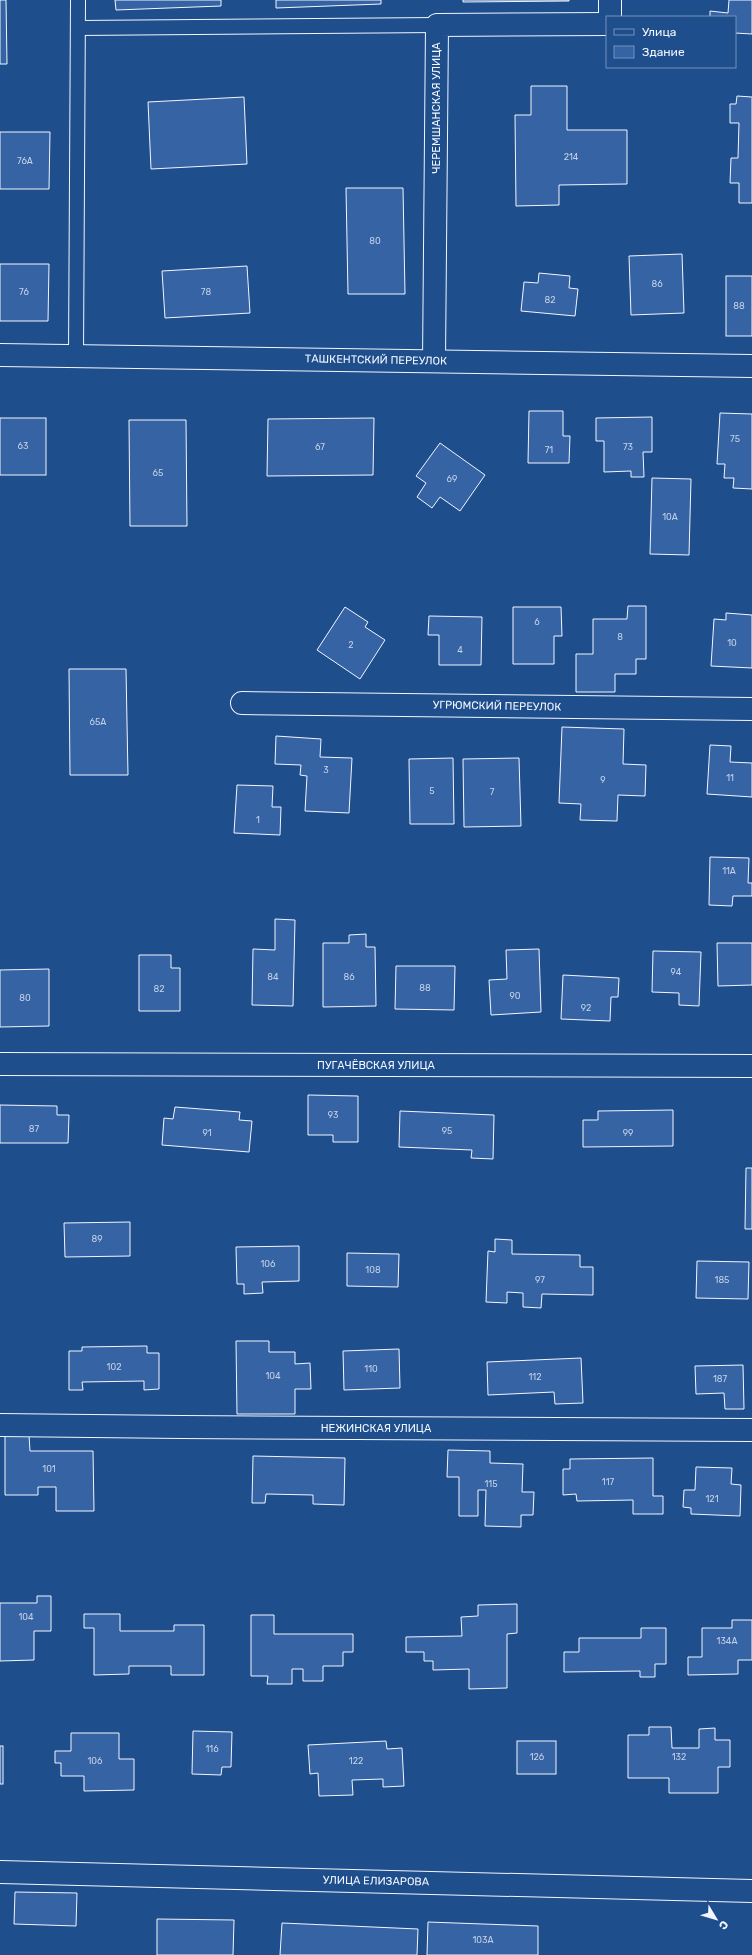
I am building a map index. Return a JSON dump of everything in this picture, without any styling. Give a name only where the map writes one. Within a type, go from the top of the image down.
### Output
[{"type":"street","points":[[610,0],[610,16]]},
{"type":"street","points":[[437,25],[606,24]]},
{"type":"street","name":"ЧЕРЕМШАНСКАЯ УЛИЦА","points":[[434,361],[437,25]]},
{"type":"street","name":"ТАШКЕНТСКИЙ ПЕРЕУЛОК","points":[[0,354],[752,366]]},
{"type":"street","name":"УГРЮМСКИЙ ПЕРЕУЛОК","points":[[242,703],[752,709]]},
{"type":"street","name":"ПУГАЧЁВСКАЯ УЛИЦА","points":[[0,1064],[752,1066]]},
{"type":"street","name":"НЕЖИНСКАЯ УЛИЦА","points":[[0,1425],[190,1428],[752,1430]]},
{"type":"street","name":"УЛИЦА ЕЛИЗАРОВА","points":[[0,1872],[752,1891]]},
{"type":"lane","points":[[76,356],[78,0]]},
{"type":"lane","points":[[78,28],[437,25]]},
{"type":"building","points":[[0,0],[6,0],[7,64],[0,64]]},
{"type":"building","points":[[115,0],[221,0],[221,6],[116,10]]},
{"type":"building","points":[[276,0],[381,0],[381,4],[276,8]]},
{"type":"building","points":[[463,0],[569,0],[569,1],[463,2]]},
{"type":"building","points":[[729,0],[752,0],[752,34],[736,33],[736,16],[710,16],[710,11],[728,13]]},
{"type":"building","points":[[531,86],[567,86],[567,130],[627,130],[627,184],[559,185],[559,205],[516,206],[515,115],[531,115]]},
{"type":"building","points":[[737,96],[752,97],[752,203],[739,203],[739,183],[730,183],[731,158],[738,158],[739,123],[730,123],[730,104],[736,104]]},
{"type":"building","points":[[244,97],[247,164],[151,169],[148,102]]},
{"type":"building","points":[[0,132],[50,132],[49,189],[0,189]]},
{"type":"building","points":[[346,188],[403,188],[405,294],[348,294]]},
{"type":"building","points":[[682,254],[684,313],[631,315],[629,256]]},
{"type":"building","points":[[0,264],[49,264],[48,321],[0,321]]},
{"type":"building","points":[[247,266],[250,313],[165,318],[162,271]]},
{"type":"building","points":[[539,273],[570,276],[569,288],[578,289],[575,316],[521,311],[524,282],[538,283]]},
{"type":"building","points":[[726,276],[752,276],[752,336],[726,336]]},
{"type":"building","points":[[529,411],[563,411],[563,436],[570,436],[569,463],[528,463]]},
{"type":"building","points":[[720,413],[752,414],[752,489],[733,488],[734,478],[724,478],[725,464],[717,464]]},
{"type":"building","points":[[652,417],[652,452],[643,452],[644,477],[631,477],[631,471],[604,472],[604,441],[596,441],[596,418]]},
{"type":"building","points":[[0,418],[46,418],[46,475],[0,475]]},
{"type":"building","points":[[374,418],[373,475],[267,476],[268,419]]},
{"type":"building","points":[[129,420],[186,420],[187,526],[130,526]]},
{"type":"building","points":[[440,443],[485,475],[460,511],[440,497],[432,508],[417,497],[426,483],[416,476]]},
{"type":"building","points":[[652,478],[691,479],[689,555],[650,554]]},
{"type":"building","points":[[628,606],[646,606],[646,659],[636,659],[636,674],[615,674],[615,692],[576,692],[576,654],[593,654],[593,619],[627,619]]},
{"type":"building","points":[[345,607],[368,622],[365,627],[385,640],[360,679],[317,650]]},
{"type":"building","points":[[513,607],[561,607],[562,636],[554,636],[554,664],[513,664]]},
{"type":"building","points":[[726,613],[752,615],[752,668],[711,666],[714,619],[726,620]]},
{"type":"building","points":[[429,616],[482,617],[481,665],[439,665],[439,635],[428,635]]},
{"type":"building","points":[[69,669],[126,669],[128,775],[70,775]]},
{"type":"building","points":[[562,727],[624,729],[623,764],[646,765],[645,796],[618,795],[617,821],[580,820],[581,804],[559,803]]},
{"type":"building","points":[[276,736],[321,739],[320,757],[352,758],[349,813],[305,811],[307,776],[300,775],[301,765],[275,764]]},
{"type":"building","points":[[710,745],[731,746],[730,762],[752,763],[752,797],[707,794]]},
{"type":"building","points":[[453,758],[454,824],[410,824],[409,759]]},
{"type":"building","points":[[519,758],[521,826],[464,827],[463,759]]},
{"type":"building","points":[[237,785],[273,786],[272,807],[281,807],[280,835],[234,833]]},
{"type":"building","points":[[710,857],[749,858],[748,883],[752,883],[752,896],[733,896],[732,906],[709,905]]},
{"type":"building","points":[[275,919],[295,920],[293,1006],[252,1005],[253,949],[275,950]]},
{"type":"building","points":[[366,934],[366,947],[375,947],[376,1006],[323,1007],[323,943],[349,943],[349,935]]},
{"type":"building","points":[[717,943],[752,943],[752,985],[718,986]]},
{"type":"building","points":[[539,949],[541,1012],[491,1015],[489,980],[507,979],[506,950]]},
{"type":"building","points":[[653,951],[701,952],[699,1006],[679,1005],[679,993],[652,992]]},
{"type":"building","points":[[139,955],[171,955],[171,968],[180,968],[180,1011],[139,1011]]},
{"type":"building","points":[[396,966],[455,966],[454,1010],[395,1009]]},
{"type":"building","points":[[49,969],[49,1026],[0,1027],[0,970]]},
{"type":"building","points":[[563,975],[619,978],[618,997],[611,997],[610,1021],[561,1019]]},
{"type":"building","points":[[308,1095],[358,1096],[358,1142],[333,1142],[333,1135],[308,1135]]},
{"type":"building","points":[[0,1105],[57,1106],[57,1115],[69,1115],[68,1143],[0,1143]]},
{"type":"building","points":[[175,1107],[240,1112],[239,1120],[252,1121],[249,1152],[162,1145],[164,1118],[173,1119]]},
{"type":"building","points":[[673,1110],[673,1146],[583,1147],[583,1120],[598,1120],[598,1111]]},
{"type":"building","points":[[400,1111],[494,1115],[493,1159],[471,1158],[472,1150],[399,1147]]},
{"type":"building","points":[[746,1168],[752,1168],[752,1229],[745,1229]]},
{"type":"building","points":[[130,1222],[130,1256],[65,1257],[64,1223]]},
{"type":"building","points":[[495,1239],[512,1240],[512,1254],[580,1255],[580,1267],[593,1267],[593,1295],[542,1294],[541,1308],[523,1307],[523,1293],[507,1292],[507,1303],[486,1302],[488,1251],[495,1252]]},
{"type":"building","points":[[299,1246],[299,1281],[262,1282],[263,1293],[244,1294],[244,1284],[237,1284],[236,1247]]},
{"type":"building","points":[[347,1253],[399,1254],[398,1287],[347,1286]]},
{"type":"building","points":[[697,1261],[749,1262],[748,1299],[696,1298]]},
{"type":"building","points":[[236,1341],[269,1341],[269,1352],[295,1352],[295,1364],[310,1363],[311,1389],[295,1389],[295,1414],[237,1414]]},
{"type":"building","points":[[147,1346],[147,1353],[159,1353],[159,1389],[144,1390],[144,1381],[82,1382],[83,1390],[69,1390],[69,1351],[82,1351],[82,1347]]},
{"type":"building","points":[[399,1349],[400,1388],[344,1390],[343,1351]]},
{"type":"building","points":[[581,1358],[583,1403],[555,1404],[554,1392],[488,1395],[487,1362]]},
{"type":"building","points":[[743,1365],[744,1409],[725,1409],[724,1393],[696,1394],[695,1366]]},
{"type":"building","points":[[29,1435],[30,1451],[93,1451],[94,1511],[56,1511],[56,1487],[38,1487],[38,1495],[5,1495],[5,1436]]},
{"type":"building","points":[[448,1450],[490,1451],[490,1463],[523,1464],[522,1492],[534,1492],[533,1515],[521,1515],[521,1527],[485,1526],[486,1490],[478,1490],[478,1516],[459,1516],[459,1477],[447,1477]]},
{"type":"building","points":[[253,1456],[345,1458],[344,1505],[313,1504],[313,1495],[266,1494],[265,1503],[252,1503]]},
{"type":"building","points":[[653,1458],[653,1496],[663,1496],[663,1514],[633,1514],[633,1500],[577,1501],[576,1494],[563,1495],[563,1469],[570,1469],[570,1459]]},
{"type":"building","points":[[696,1467],[732,1468],[731,1484],[741,1485],[740,1516],[691,1514],[691,1508],[683,1507],[684,1490],[695,1490]]},
{"type":"building","points":[[37,1596],[51,1596],[51,1631],[34,1631],[34,1660],[0,1661],[0,1603],[37,1603]]},
{"type":"building","points":[[517,1604],[517,1633],[507,1634],[507,1688],[469,1689],[469,1669],[433,1670],[433,1661],[424,1661],[424,1652],[406,1652],[406,1637],[462,1636],[461,1617],[478,1616],[478,1605]]},
{"type":"building","points":[[84,1614],[120,1614],[120,1631],[174,1631],[174,1625],[204,1625],[204,1675],[171,1675],[171,1666],[129,1666],[129,1674],[94,1675],[94,1628],[84,1628]]},
{"type":"building","points":[[251,1615],[274,1615],[274,1634],[353,1634],[353,1652],[343,1652],[343,1666],[323,1666],[323,1681],[303,1681],[303,1669],[292,1669],[292,1684],[267,1684],[268,1676],[251,1676]]},
{"type":"building","points":[[732,1620],[752,1620],[752,1660],[738,1660],[738,1674],[688,1675],[688,1657],[702,1657],[702,1628],[732,1628]]},
{"type":"building","points":[[641,1628],[666,1628],[666,1664],[655,1664],[655,1677],[640,1677],[640,1671],[564,1672],[564,1652],[579,1652],[579,1638],[641,1638]]},
{"type":"building","points":[[649,1727],[671,1727],[672,1748],[699,1748],[699,1729],[715,1728],[715,1740],[730,1740],[730,1767],[718,1767],[718,1793],[669,1793],[669,1778],[628,1778],[628,1735],[649,1735]]},
{"type":"building","points":[[193,1731],[232,1732],[231,1767],[222,1767],[221,1775],[192,1774]]},
{"type":"building","points":[[71,1733],[119,1733],[119,1759],[134,1759],[134,1790],[84,1791],[84,1776],[61,1776],[61,1763],[55,1763],[55,1751],[71,1751]]},
{"type":"building","points":[[386,1741],[387,1749],[402,1748],[404,1786],[383,1787],[383,1779],[352,1780],[353,1795],[319,1796],[318,1773],[310,1774],[308,1745]]},
{"type":"building","points":[[517,1741],[556,1741],[556,1774],[517,1774]]},
{"type":"building","points":[[0,1746],[3,1746],[3,1784],[0,1784]]},
{"type":"building","points":[[15,1892],[77,1893],[76,1926],[14,1924]]},
{"type":"building","points":[[157,1919],[234,1920],[233,1955],[157,1955]]},
{"type":"building","points":[[428,1922],[538,1926],[538,1955],[427,1955]]},
{"type":"building","points":[[282,1923],[418,1929],[417,1955],[280,1955]]}]
